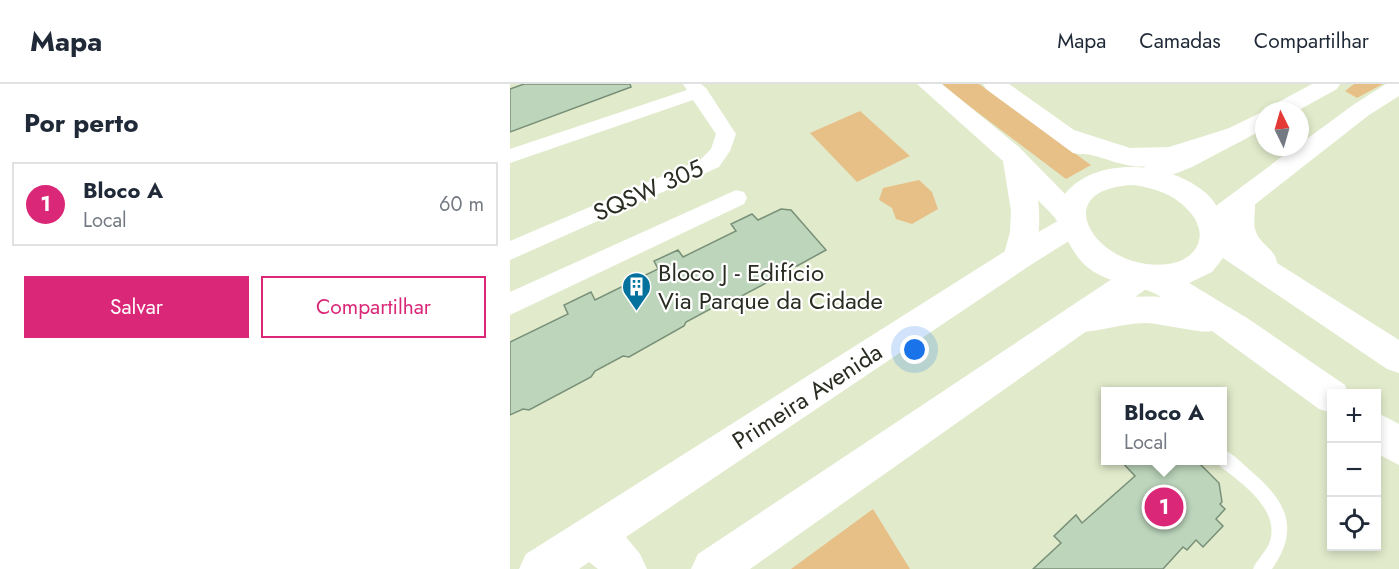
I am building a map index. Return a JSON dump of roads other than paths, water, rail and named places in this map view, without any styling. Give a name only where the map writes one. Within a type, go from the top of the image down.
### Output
[{"type":"main road","points":[[928,84],[1010,153],[1073,222],[1080,239],[1098,258],[1125,273],[1148,277],[1171,276],[1198,267],[1207,258],[1213,230],[1242,201],[1361,110],[1399,86]]},
{"type":"main road","points":[[994,84],[1104,163],[1135,176],[1173,186],[1186,193],[1206,212],[1213,230],[1290,287],[1399,358]]},
{"type":"main road","points":[[1296,102],[1327,86],[1334,98],[1361,110]]},
{"type":"main road","points":[[1073,222],[1076,202],[1090,186],[1101,180],[1135,176],[1183,161],[1255,124]]},
{"type":"main road","points":[[1065,135],[1129,157],[1149,158],[1176,153],[1233,135]]},
{"type":"main road","points":[[1010,153],[1027,204],[1024,236],[1018,258]]},
{"type":"main road","points":[[1242,201],[1238,220],[1239,233],[1256,255],[1290,287]]},
{"type":"main road","name":"Primeira Avenida","points":[[541,569],[1073,222]]},
{"type":"main road","points":[[713,569],[1078,320],[1148,277]]},
{"type":"main road","points":[[1148,277],[1235,328],[1327,394]]},
{"type":"main road","points":[[1078,320],[1124,309],[1159,309],[1182,312],[1235,328]]},
{"type":"main road","points":[[1381,433],[1399,446]]},
{"type":"main road","points":[[587,539],[604,546],[616,556],[625,569]]},
{"type":"street","name":"SQSW 305","points":[[510,156],[695,88],[726,134],[725,144],[708,165],[510,251]]},
{"type":"street","name":"SQSW 305","points":[[510,304],[736,198]]},
{"type":"lane","points":[[1227,461],[1266,496],[1277,516],[1278,543],[1262,569]]},
{"type":"place","name":"Bloco J - Edifício Via Parque da Cidade","points":[[637,312]]},
{"type":"place","name":"Bloco A","points":[[1164,507]]}]
